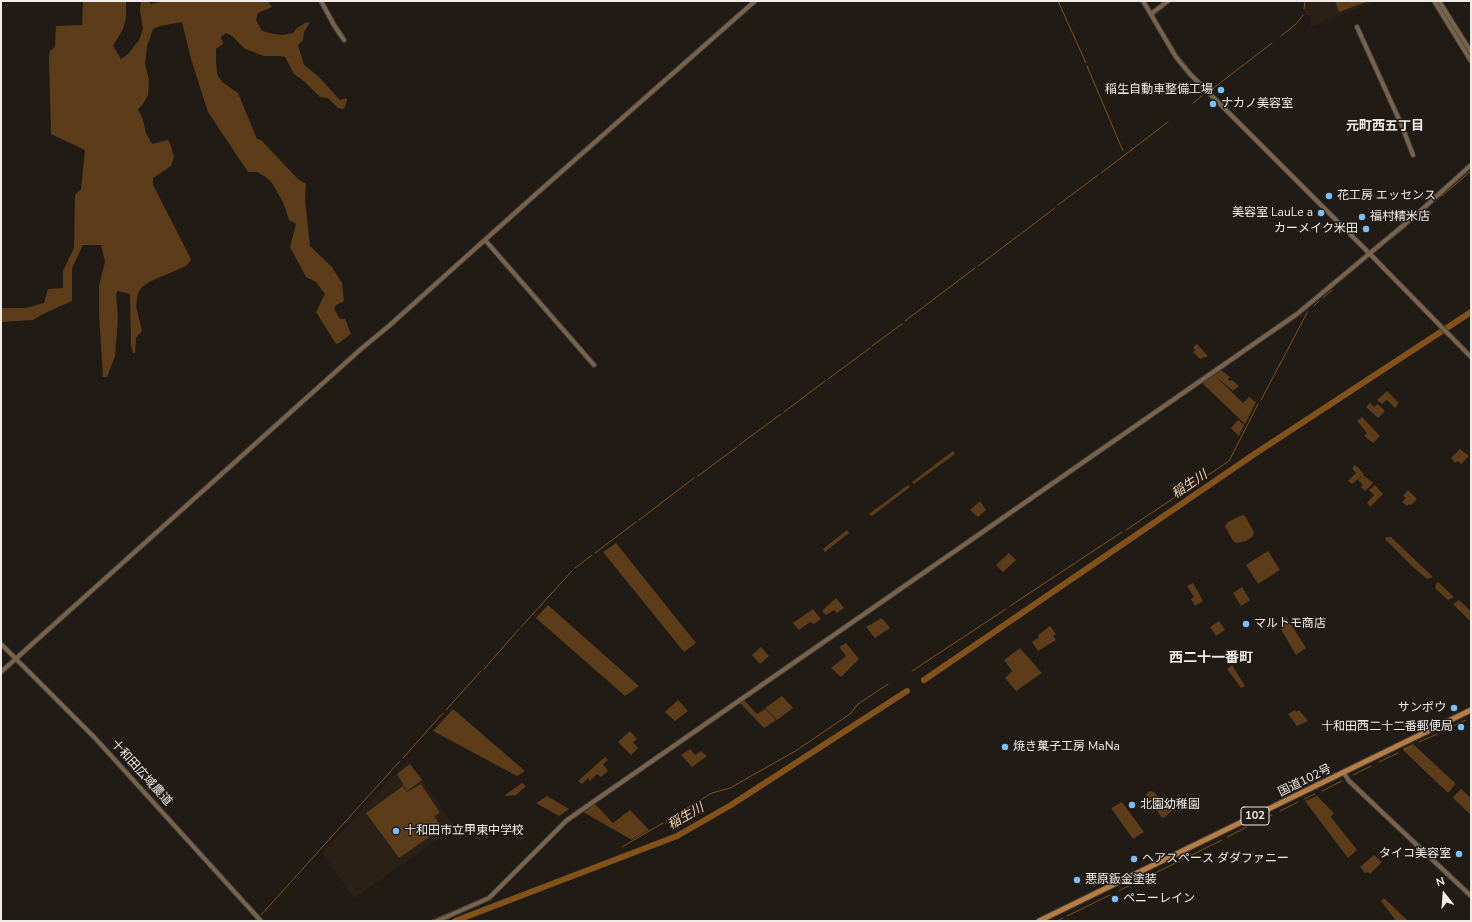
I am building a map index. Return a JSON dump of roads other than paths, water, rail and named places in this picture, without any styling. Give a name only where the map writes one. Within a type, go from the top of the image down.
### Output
[{"type":"highway","name":"国道102号","points":[[1039,921],[1471,710]]},
{"type":"street","points":[[321,1],[344,40]]},
{"type":"street","points":[[1,672],[196,496],[755,1]]},
{"type":"street","points":[[1143,1],[1176,57],[1190,74],[1471,357]]},
{"type":"street","points":[[1150,14],[1168,1]]},
{"type":"street","points":[[1434,1],[1471,61]]},
{"type":"street","points":[[1439,1],[1471,52]]},
{"type":"street","points":[[1357,27],[1402,126],[1412,155]]},
{"type":"street","points":[[437,921],[486,900],[566,822],[580,811],[1309,305],[1417,214],[1471,165]]},
{"type":"street","points":[[485,240],[594,365]]},
{"type":"street","name":"十和田広域農道","points":[[1,644],[95,738],[261,921]]},
{"type":"street","points":[[1344,773],[1349,781],[1471,896]]},
{"type":"waterway","points":[[1058,1],[1086,63]]},
{"type":"waterway","points":[[1304,9],[1305,1]]},
{"type":"waterway","points":[[1281,36],[1296,24],[1303,15]]},
{"type":"waterway","points":[[1211,90],[1272,43]]},
{"type":"waterway","points":[[1087,66],[1123,151]]},
{"type":"waterway","points":[[1193,103],[1202,96]]},
{"type":"waterway","points":[[1101,173],[1168,122]]},
{"type":"waterway","points":[[1442,196],[1471,171]]},
{"type":"waterway","points":[[1058,205],[1098,175]]},
{"type":"waterway","points":[[978,266],[1055,208]]},
{"type":"waterway","points":[[1391,239],[1407,226]]},
{"type":"waterway","points":[[905,321],[975,268]]},
{"type":"waterway","points":[[1323,298],[1332,290]]},
{"type":"waterway","points":[[1314,306],[1319,301]]},
{"type":"waterway","points":[[1261,400],[1308,311]]},
{"type":"waterway","name":"稲生川","points":[[924,680],[1256,453],[1471,312]]},
{"type":"waterway","points":[[872,346],[902,324]]},
{"type":"waterway","points":[[828,379],[870,348]]},
{"type":"waterway","points":[[784,412],[825,381]]},
{"type":"waterway","points":[[1126,530],[1229,461],[1258,404]]},
{"type":"waterway","points":[[739,445],[781,414]]},
{"type":"waterway","points":[[698,476],[737,447]]},
{"type":"waterway","points":[[639,520],[694,478]]},
{"type":"waterway","points":[[595,553],[636,522]]},
{"type":"waterway","points":[[1010,606],[1122,532]]},
{"type":"waterway","points":[[575,568],[592,555]]},
{"type":"waterway","points":[[521,627],[572,571]]},
{"type":"waterway","points":[[912,671],[1006,609]]},
{"type":"waterway","points":[[484,669],[519,629]]},
{"type":"waterway","points":[[446,710],[481,671]]},
{"type":"waterway","points":[[666,821],[712,793],[730,788],[797,750],[850,714],[858,704],[888,684]]},
{"type":"waterway","name":"稲生川","points":[[455,921],[677,836],[731,805],[907,691]]},
{"type":"waterway","points":[[403,758],[443,713]]},
{"type":"waterway","points":[[1446,729],[1466,720]]},
{"type":"waterway","points":[[1419,742],[1437,734]]},
{"type":"waterway","points":[[1404,750],[1412,746]]},
{"type":"waterway","points":[[1379,762],[1398,753]]},
{"type":"waterway","points":[[261,915],[400,761]]},
{"type":"waterway","points":[[1353,775],[1371,766]]},
{"type":"waterway","points":[[1322,791],[1342,781]]},
{"type":"waterway","points":[[1304,799],[1315,794]]},
{"type":"waterway","points":[[1280,811],[1298,802]]},
{"type":"waterway","points":[[1254,824],[1272,815]]},
{"type":"waterway","points":[[622,847],[663,823]]},
{"type":"waterway","points":[[1227,837],[1247,827]]},
{"type":"waterway","points":[[1143,879],[1222,840]]},
{"type":"waterway","points":[[1119,891],[1136,882]]},
{"type":"waterway","points":[[1067,916],[1110,895]]},
{"type":"waterway","points":[[430,921],[456,910]]},
{"type":"waterway","points":[[1057,921],[1063,918]]},
{"type":"place","name":"稲生自動車整備工場","points":[[1221,90]]},
{"type":"place","name":"ナカノ美容室","points":[[1213,104]]},
{"type":"place","name":"花工房 エッセンス","points":[[1329,196]]},
{"type":"place","name":"美容室 LauLe a","points":[[1321,213]]},
{"type":"place","name":"福村精米店","points":[[1362,217]]},
{"type":"place","name":"カーメイク米田","points":[[1366,229]]},
{"type":"place","name":"マルトモ商店","points":[[1246,624]]},
{"type":"place","name":"サンポウ","points":[[1454,708]]},
{"type":"place","name":"十和田西二十二番郵便局","points":[[1461,727]]},
{"type":"place","name":"焼き菓子工房 MaNa","points":[[1005,747]]},
{"type":"place","name":"北園幼稚園","points":[[1132,805]]},
{"type":"place","name":"十和田市立甲東中学校","points":[[396,831]]},
{"type":"place","name":"タイコ美容室","points":[[1459,854]]},
{"type":"place","name":"ヘアスペース ダダファニー","points":[[1134,859]]},
{"type":"place","name":"悪原鈑金塗装","points":[[1077,880]]},
{"type":"place","name":"ペニーレイン","points":[[1115,899]]},
{"type":"district","name":"元町西五丁目","points":[[1385,127]]},
{"type":"district","name":"西二十一番町","points":[[1211,659]]}]
